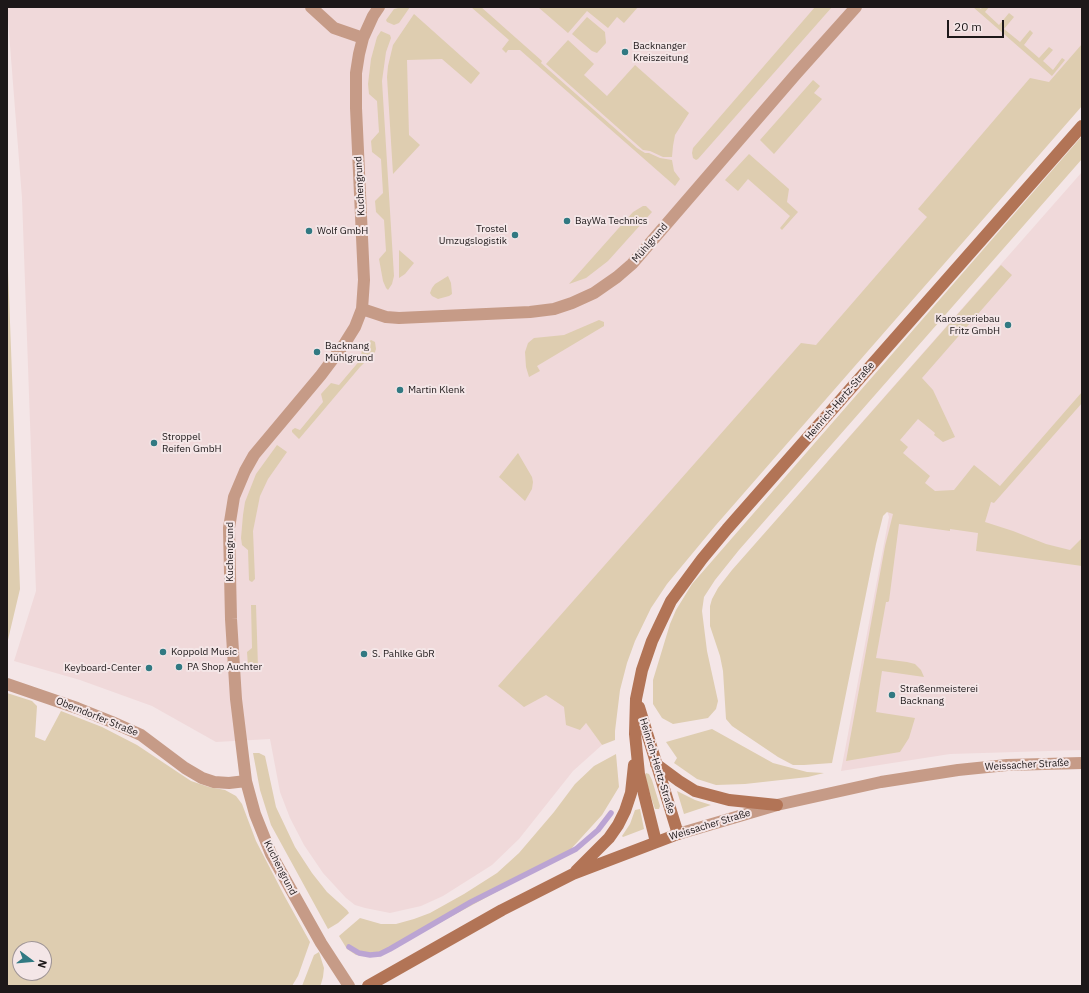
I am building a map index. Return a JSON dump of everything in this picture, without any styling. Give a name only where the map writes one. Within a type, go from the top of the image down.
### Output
[{"type":"main road","name":"Heinrich-Hertz-Straße","points":[[656,842],[639,774],[635,734],[636,699],[642,670],[652,641],[671,601],[702,559],[1082,126]]},
{"type":"main road","name":"Heinrich-Hertz-Straße","points":[[636,699],[678,834]]},
{"type":"main road","points":[[573,874],[609,838],[626,811],[631,793],[634,770],[635,734]]},
{"type":"main road","points":[[656,764],[695,791],[729,800],[777,805]]},
{"type":"main road","name":"Weissacher Straße","points":[[368,986],[502,910],[573,874],[678,834]]},
{"type":"street","points":[[311,7],[334,28],[363,38]]},
{"type":"street","name":"Kuchengrund","points":[[349,986],[321,943],[271,854],[255,814],[246,781],[237,706],[231,619],[229,528],[234,497],[244,471],[254,455],[346,343],[362,310],[364,280],[356,73],[363,38],[373,16],[379,7]]},
{"type":"street","name":"Mühlgrund","points":[[362,310],[386,317],[399,318],[530,312],[554,309],[594,293],[617,277],[632,264],[786,85],[856,7]]},
{"type":"street","name":"Oberndorfer Straße","points":[[7,684],[77,708],[141,735],[185,768],[202,778],[214,782],[229,783],[246,781]]},
{"type":"street","name":"Weissacher Straße","points":[[678,834],[777,805],[881,782],[958,770],[1007,765],[1082,763]]},
{"type":"shaded area","points":[[7,7],[1082,7],[1082,76],[554,678],[602,745],[573,771],[519,839],[492,865],[443,896],[421,906],[390,913],[355,905],[346,898],[323,873],[304,845],[290,818],[280,792],[270,739],[216,742],[152,706],[80,680],[14,661],[36,591],[22,198]]},
{"type":"shaded area","points":[[410,7],[399,23],[394,25],[387,22],[386,20],[394,9]]},
{"type":"shaded area","points":[[471,7],[481,7],[542,61],[541,63],[637,148],[645,153],[672,160],[674,171],[680,179],[675,186],[520,50],[508,50],[506,53],[502,49],[509,40]]},
{"type":"shaded area","points":[[538,7],[638,7],[624,23],[617,17],[608,28],[587,11],[568,33]]},
{"type":"shaded area","points":[[815,7],[832,7],[698,159],[696,160],[693,158],[693,148]]},
{"type":"shaded area","points":[[973,7],[978,7],[981,9],[982,7],[989,7],[985,12],[999,25],[1009,13],[1014,17],[1004,29],[1020,42],[1030,30],[1033,33],[1024,45],[1039,58],[1049,47],[1053,50],[1043,61],[1053,70],[1062,58],[1065,60],[1052,76]]},
{"type":"shaded area","points":[[414,14],[480,73],[471,84],[442,59],[407,60],[409,135],[420,145],[393,174],[387,77],[388,66],[393,45]]},
{"type":"shaded area","points":[[587,17],[605,32],[606,43],[597,53],[592,51],[572,34]]},
{"type":"shaded area","points":[[381,31],[390,35],[391,38],[386,52],[382,81],[394,276],[392,284],[388,290],[383,281],[379,259],[386,251],[384,220],[376,212],[375,201],[383,193],[381,159],[372,152],[371,141],[379,132],[377,101],[369,94],[368,84],[371,59],[377,37]]},
{"type":"shaded area","points":[[568,40],[594,64],[584,75],[607,96],[635,65],[689,113],[675,135],[672,157],[663,157],[650,151],[643,150],[546,64]]},
{"type":"shaded area","points":[[1082,44],[1082,106],[716,525],[667,584],[651,608],[635,641],[627,663],[620,690],[615,740],[602,745],[586,723],[580,730],[566,725],[564,707],[546,695],[524,707],[498,686],[801,343],[816,345],[927,217],[918,209],[1030,78],[1049,82]]},
{"type":"shaded area","points":[[813,80],[820,86],[814,93],[822,99],[774,154],[760,140]]},
{"type":"shaded area","points":[[1082,136],[1082,159],[739,550],[715,580],[704,597],[702,611],[707,651],[718,701],[716,709],[708,718],[673,724],[662,718],[653,704],[653,680],[670,624],[676,610],[692,584]]},
{"type":"shaded area","points":[[749,154],[789,189],[787,202],[798,212],[782,230],[780,228],[790,216],[748,179],[738,191],[725,180]]},
{"type":"shaded area","points":[[1082,172],[1082,750],[950,754],[841,771],[889,517],[887,511],[827,462]]},
{"type":"shaded area","points":[[643,206],[646,206],[652,212],[608,261],[586,278],[569,284],[633,212]]},
{"type":"shaded area","points":[[7,242],[20,589],[7,644]]},
{"type":"shaded area","points":[[399,250],[414,263],[405,274],[399,278]]},
{"type":"shaded area","points":[[1001,265],[1012,275],[922,378],[933,390],[955,437],[943,442],[934,435],[935,433],[918,419],[900,440],[908,447],[903,453],[930,476],[925,483],[935,491],[954,490],[974,465],[1000,486],[1082,392],[1082,403],[994,503],[991,502],[985,522],[1046,544],[1070,550],[1082,538],[1082,566],[976,551],[978,533],[899,524],[889,601],[886,602],[876,658],[915,664],[921,670],[924,677],[882,671],[876,712],[915,718],[909,738],[900,752],[846,761],[885,546],[893,514],[887,512],[883,516],[876,544],[832,763],[793,765],[778,757],[732,726],[726,719],[723,671],[720,656],[710,626],[710,606],[712,599],[718,588],[732,570]]},
{"type":"shaded area","points":[[448,276],[451,283],[452,294],[438,299],[432,296],[430,293],[435,284]]},
{"type":"shaded area","points":[[599,320],[604,322],[604,326],[537,366],[540,371],[529,377],[526,367],[525,352],[528,343],[534,338],[564,335]]},
{"type":"shaded area","points":[[371,340],[375,342],[375,352],[360,367],[299,439],[292,432],[292,430],[295,428],[300,430],[323,402],[321,394],[331,383],[339,385],[361,359],[362,348]]},
{"type":"shaded area","points":[[277,445],[287,452],[268,479],[260,496],[253,531],[255,579],[252,582],[249,580],[248,550],[242,545],[241,538],[245,502],[256,474]]},
{"type":"shaded area","points":[[518,453],[532,477],[533,482],[532,489],[525,501],[499,477]]},
{"type":"shaded area","points":[[251,605],[256,605],[258,667],[252,670],[249,669],[248,666],[247,652],[252,648]]},
{"type":"shaded area","points":[[7,693],[32,701],[37,706],[35,737],[45,741],[61,711],[102,727],[137,745],[191,781],[225,790],[236,796],[242,804],[256,841],[310,942],[298,976],[292,986],[7,986]]},
{"type":"shaded area","points":[[712,729],[773,763],[807,772],[824,773],[808,777],[745,784],[716,785],[697,779],[674,763],[677,758],[666,742]]},
{"type":"shaded area","points":[[253,753],[259,753],[265,756],[276,807],[295,847],[312,873],[327,892],[349,913],[338,923],[328,929],[271,825],[260,790]]},
{"type":"shaded area","points":[[616,754],[619,787],[602,815],[571,849],[572,853],[511,884],[384,953],[371,956],[356,955],[347,949],[339,936],[360,918],[381,924],[396,924],[414,919],[430,913],[497,873],[519,853],[554,812],[575,784],[594,766]]},
{"type":"shaded area","points":[[646,773],[649,774],[652,780],[660,806],[659,809],[655,809],[647,784]]},
{"type":"shaded area","points":[[677,791],[695,800],[711,805],[684,814]]},
{"type":"shaded area","points":[[640,809],[644,829],[623,837],[622,836],[630,824],[635,810]]},
{"type":"shaded area","points":[[319,952],[324,968],[320,986],[302,986],[314,955]]},
{"type":"waterway","points":[[349,947],[359,953],[370,955],[380,954],[390,949],[471,902],[576,849],[598,830],[611,813]]},
{"type":"place","name":"Backnanger Kreiszeitung","points":[[625,52]]},
{"type":"place","name":"BayWa Technics","points":[[567,221]]},
{"type":"place","name":"Wolf GmbH","points":[[309,231]]},
{"type":"place","name":"Trostel Umzugslogistik","points":[[515,235]]},
{"type":"place","name":"Karosseriebau Fritz GmbH","points":[[1008,325]]},
{"type":"place","name":"Backnang Mühlgrund","points":[[317,352]]},
{"type":"place","name":"Martin Klenk","points":[[400,390]]},
{"type":"place","name":"Stroppel Reifen GmbH","points":[[154,443]]},
{"type":"place","name":"Koppold Music","points":[[163,652]]},
{"type":"place","name":"S. Pahlke GbR","points":[[364,654]]},
{"type":"place","name":"PA Shop Auchter","points":[[179,667]]},
{"type":"place","name":"Keyboard-Center","points":[[149,668]]},
{"type":"place","name":"Straßenmeisterei Backnang","points":[[892,695]]}]
